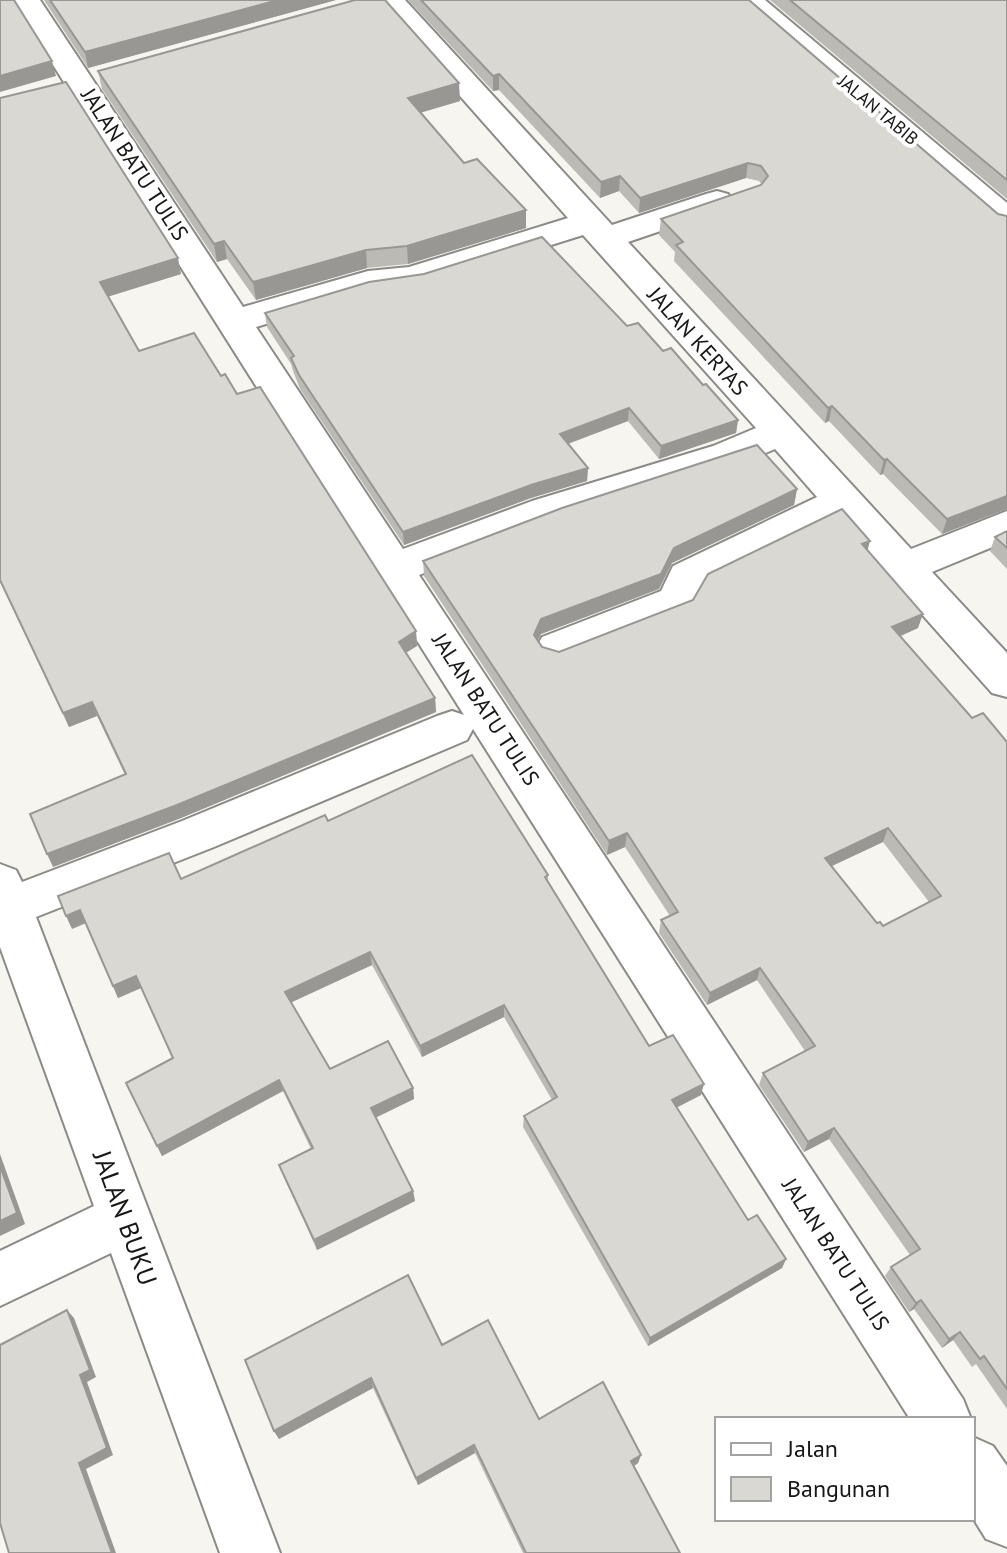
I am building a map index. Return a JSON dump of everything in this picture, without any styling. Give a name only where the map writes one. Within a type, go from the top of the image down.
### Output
[{"type":"street","name":"JALAN BATU TULIS","points":[[26,0],[82,81],[942,1417]]},
{"type":"street","name":"JALAN TABIB","points":[[748,0],[1007,220]]},
{"type":"street","name":"JALAN KERTAS","points":[[377,1],[598,230],[1007,681]]},
{"type":"street","points":[[236,321],[368,282],[412,277],[747,191]]},
{"type":"street","points":[[395,568],[546,511],[726,455],[780,432]]},
{"type":"street","points":[[557,648],[676,601],[687,577],[842,501]]},
{"type":"street","points":[[904,568],[1007,525]]},
{"type":"street","points":[[4,896],[198,834],[452,728]]},
{"type":"street","name":"JALAN BUKU","points":[[4,896],[250,1553]]},
{"type":"street","points":[[0,1279],[125,1218]]},
{"type":"street","points":[[975,1469],[1007,1518]]},
{"type":"building","points":[[0,0],[14,0],[52,61],[0,76]]},
{"type":"building","points":[[50,0],[278,0],[85,52]]},
{"type":"building","points":[[355,0],[385,0],[459,83],[408,98],[464,163],[477,159],[526,210],[407,246],[366,250],[253,282],[224,241],[214,244],[98,71]]},
{"type":"building","points":[[421,0],[749,0],[998,214],[1007,216],[1007,496],[947,519],[832,406],[828,408],[676,245],[683,242],[661,219],[761,185],[768,176],[761,166],[748,163],[640,198],[620,176],[601,182],[499,74],[493,76]]},
{"type":"building","points":[[790,0],[1007,0],[1007,180]]},
{"type":"building","points":[[66,82],[178,258],[100,282],[139,351],[194,333],[221,376],[225,374],[237,394],[260,387],[416,631],[399,642],[435,698],[177,805],[47,854],[30,814],[126,774],[92,702],[63,713],[0,580],[0,98]]},
{"type":"building","points":[[542,237],[627,326],[638,323],[663,351],[671,348],[738,420],[661,446],[629,408],[560,434],[588,468],[531,485],[403,532],[299,375],[291,358],[294,356],[265,313],[369,282],[424,274]]},
{"type":"building","points":[[757,445],[797,489],[674,548],[661,574],[541,619],[534,635],[542,647],[559,652],[693,600],[708,574],[842,509],[870,541],[862,544],[923,614],[892,627],[972,718],[983,713],[1007,742],[1007,1389],[984,1356],[980,1359],[960,1332],[949,1339],[921,1300],[916,1303],[891,1267],[920,1249],[834,1128],[808,1142],[763,1073],[815,1046],[760,968],[710,993],[661,920],[678,912],[627,833],[609,841],[423,561],[562,508]],"holes":[[[888,828],[941,896],[883,926],[877,923],[825,858]]]},
{"type":"building","points":[[1007,531],[1007,548],[995,537]]},
{"type":"building","points":[[472,755],[548,875],[545,877],[649,1046],[673,1035],[704,1084],[672,1100],[748,1220],[757,1215],[786,1259],[650,1338],[524,1116],[557,1097],[504,1005],[420,1046],[370,952],[285,992],[330,1069],[388,1041],[413,1088],[371,1108],[413,1191],[314,1240],[279,1165],[313,1148],[279,1080],[157,1146],[126,1083],[173,1058],[136,976],[113,986],[80,910],[66,916],[58,896],[169,853],[181,879],[325,815],[328,821]]},
{"type":"building","points":[[0,1166],[17,1213],[0,1221]]},
{"type":"building","points":[[408,1275],[442,1345],[488,1320],[539,1419],[603,1382],[641,1455],[631,1461],[680,1553],[526,1553],[474,1445],[416,1478],[371,1378],[274,1431],[245,1360]]},
{"type":"building","points":[[67,1310],[90,1370],[80,1375],[107,1448],[79,1463],[112,1553],[9,1553],[0,1523],[0,1345]]}]
